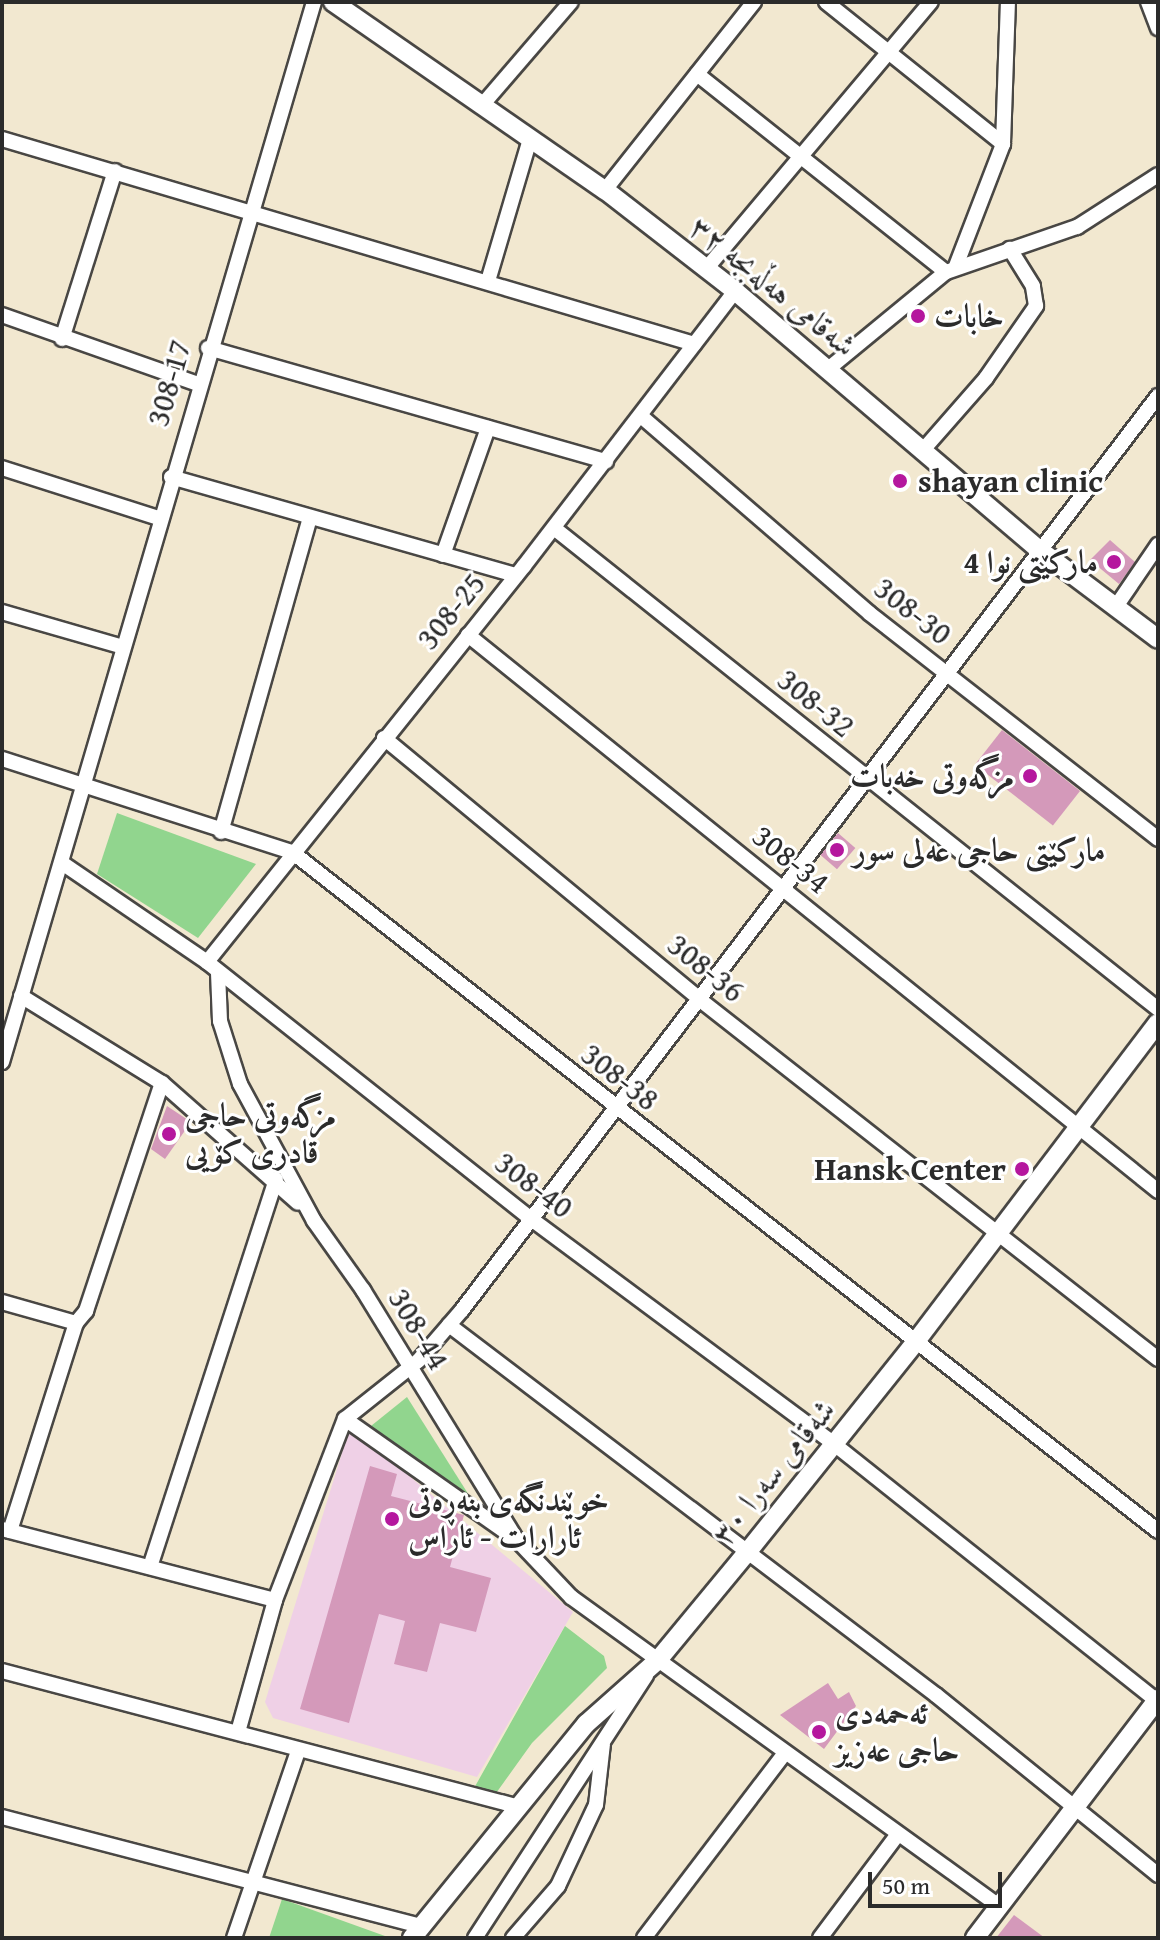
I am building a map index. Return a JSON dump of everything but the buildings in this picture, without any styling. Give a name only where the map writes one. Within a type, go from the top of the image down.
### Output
[{"type":"street","name":"308-17","points":[[2,1062],[62,863],[208,348],[314,2]]},
{"type":"street","name":"شەقامی هەڵەبجە ٣٢","points":[[333,2],[484,103],[605,190],[735,291],[1041,551],[1117,605],[1158,639]]},
{"type":"street","points":[[484,103],[571,2]]},
{"type":"street","points":[[605,190],[754,2]]},
{"type":"street","points":[[826,2],[1003,144]]},
{"type":"street","points":[[706,269],[931,2]]},
{"type":"street","points":[[951,269],[1003,144],[1008,2]]},
{"type":"street","points":[[1148,2],[1158,28]]},
{"type":"street","points":[[697,74],[800,159],[951,269]]},
{"type":"street","points":[[2,139],[694,344]]},
{"type":"street","points":[[488,281],[530,139]]},
{"type":"street","points":[[62,339],[115,171]]},
{"type":"street","points":[[827,370],[951,269],[1077,227],[1158,175]]},
{"type":"street","points":[[923,450],[995,367],[1036,306],[1033,286],[1010,249]]},
{"type":"street","name":"308-25","points":[[212,968],[292,852],[554,528],[735,291]]},
{"type":"street","points":[[2,315],[62,339],[198,384]]},
{"type":"street","points":[[208,348],[606,461]]},
{"type":"street","points":[[238,1732],[275,1600],[345,1419],[409,1368],[449,1325],[949,675],[1158,396]]},
{"type":"street","name":"308-30","points":[[641,416],[869,613],[1158,839]]},
{"type":"street","points":[[443,555],[488,428]]},
{"type":"street","points":[[2,468],[159,518]]},
{"type":"street","points":[[171,477],[516,575]]},
{"type":"street","points":[[221,832],[310,517]]},
{"type":"street","name":"308-32","points":[[554,528],[1158,1009]]},
{"type":"street","points":[[1117,605],[1158,545]]},
{"type":"street","points":[[2,612],[123,647]]},
{"type":"street","name":"308-34","points":[[468,635],[1158,1191]]},
{"type":"street","name":"308-36","points":[[384,738],[699,999],[1158,1359]]},
{"type":"street","points":[[2,759],[84,782],[221,832],[292,852]]},
{"type":"street","name":"308-38","points":[[292,852],[614,1109],[917,1340],[1158,1531]]},
{"type":"street","name":"308-40","points":[[62,863],[212,968],[530,1218],[834,1444],[1158,1700]]},
{"type":"street","name":"308-44","points":[[212,968],[220,1021],[240,1084],[314,1221],[516,1539],[571,1597],[784,1754],[999,1906]]},
{"type":"street","points":[[21,996],[162,1083],[276,1179],[314,1221]]},
{"type":"street","name":"شەقامی سەرا ٣٠","points":[[416,1932],[586,1724],[658,1660],[745,1555],[917,1340],[1158,1023]]},
{"type":"street","points":[[162,1083],[86,1311],[76,1323],[6,1530],[275,1600]]},
{"type":"street","points":[[150,1567],[276,1179]]},
{"type":"street","points":[[2,1302],[76,1323]]},
{"type":"street","points":[[449,1325],[745,1555],[936,1695],[1158,1875]]},
{"type":"street","points":[[345,1419],[516,1539]]},
{"type":"street","points":[[475,1938],[658,1660]]},
{"type":"street","points":[[2,1671],[516,1806]]},
{"type":"street","points":[[975,1938],[1158,1700]]},
{"type":"street","points":[[513,1938],[552,1895],[596,1805],[604,1739]]},
{"type":"street","points":[[234,1938],[298,1751]]},
{"type":"street","points":[[644,1938],[784,1754]]},
{"type":"street","points":[[2,1817],[252,1882],[416,1932]]},
{"type":"street","points":[[820,1938],[898,1834]]},
{"type":"shaded area","name":"خوێندنگەی بنەڕەتی ئارارات - ئاراس","points":[[350,1427],[573,1612],[477,1777],[273,1718],[265,1702]]},
{"type":"green space","points":[[117,813],[256,864],[198,938],[97,874]]},
{"type":"green space","points":[[407,1397],[472,1500],[366,1430]]},
{"type":"green space","points":[[565,1626],[604,1656],[607,1668],[532,1743],[494,1796],[473,1790]]},
{"type":"green space","points":[[282,1899],[385,1936],[269,1938]]},
{"type":"place","name":"خابات","points":[[918,316]]},
{"type":"place","name":"shayan clinic","points":[[900,481]]},
{"type":"place","name":"مارکێتی نوا 4","points":[[1114,562]]},
{"type":"place","name":"مزگەوتی خەبات","points":[[1030,776]]},
{"type":"place","name":"مارکێتی حاجی عەلی سور","points":[[837,850]]},
{"type":"place","name":"مزگەوتی حاجی قادری کۆیی","points":[[169,1134]]},
{"type":"place","name":"Hansk Center","points":[[1022,1169]]},
{"type":"place","name":"خوێندنگەی بنەڕەتی ئارارات - ئاراس","points":[[392,1519]]},
{"type":"place","name":"ئەحمەدی حاجی عەزیز","points":[[819,1732]]}]
